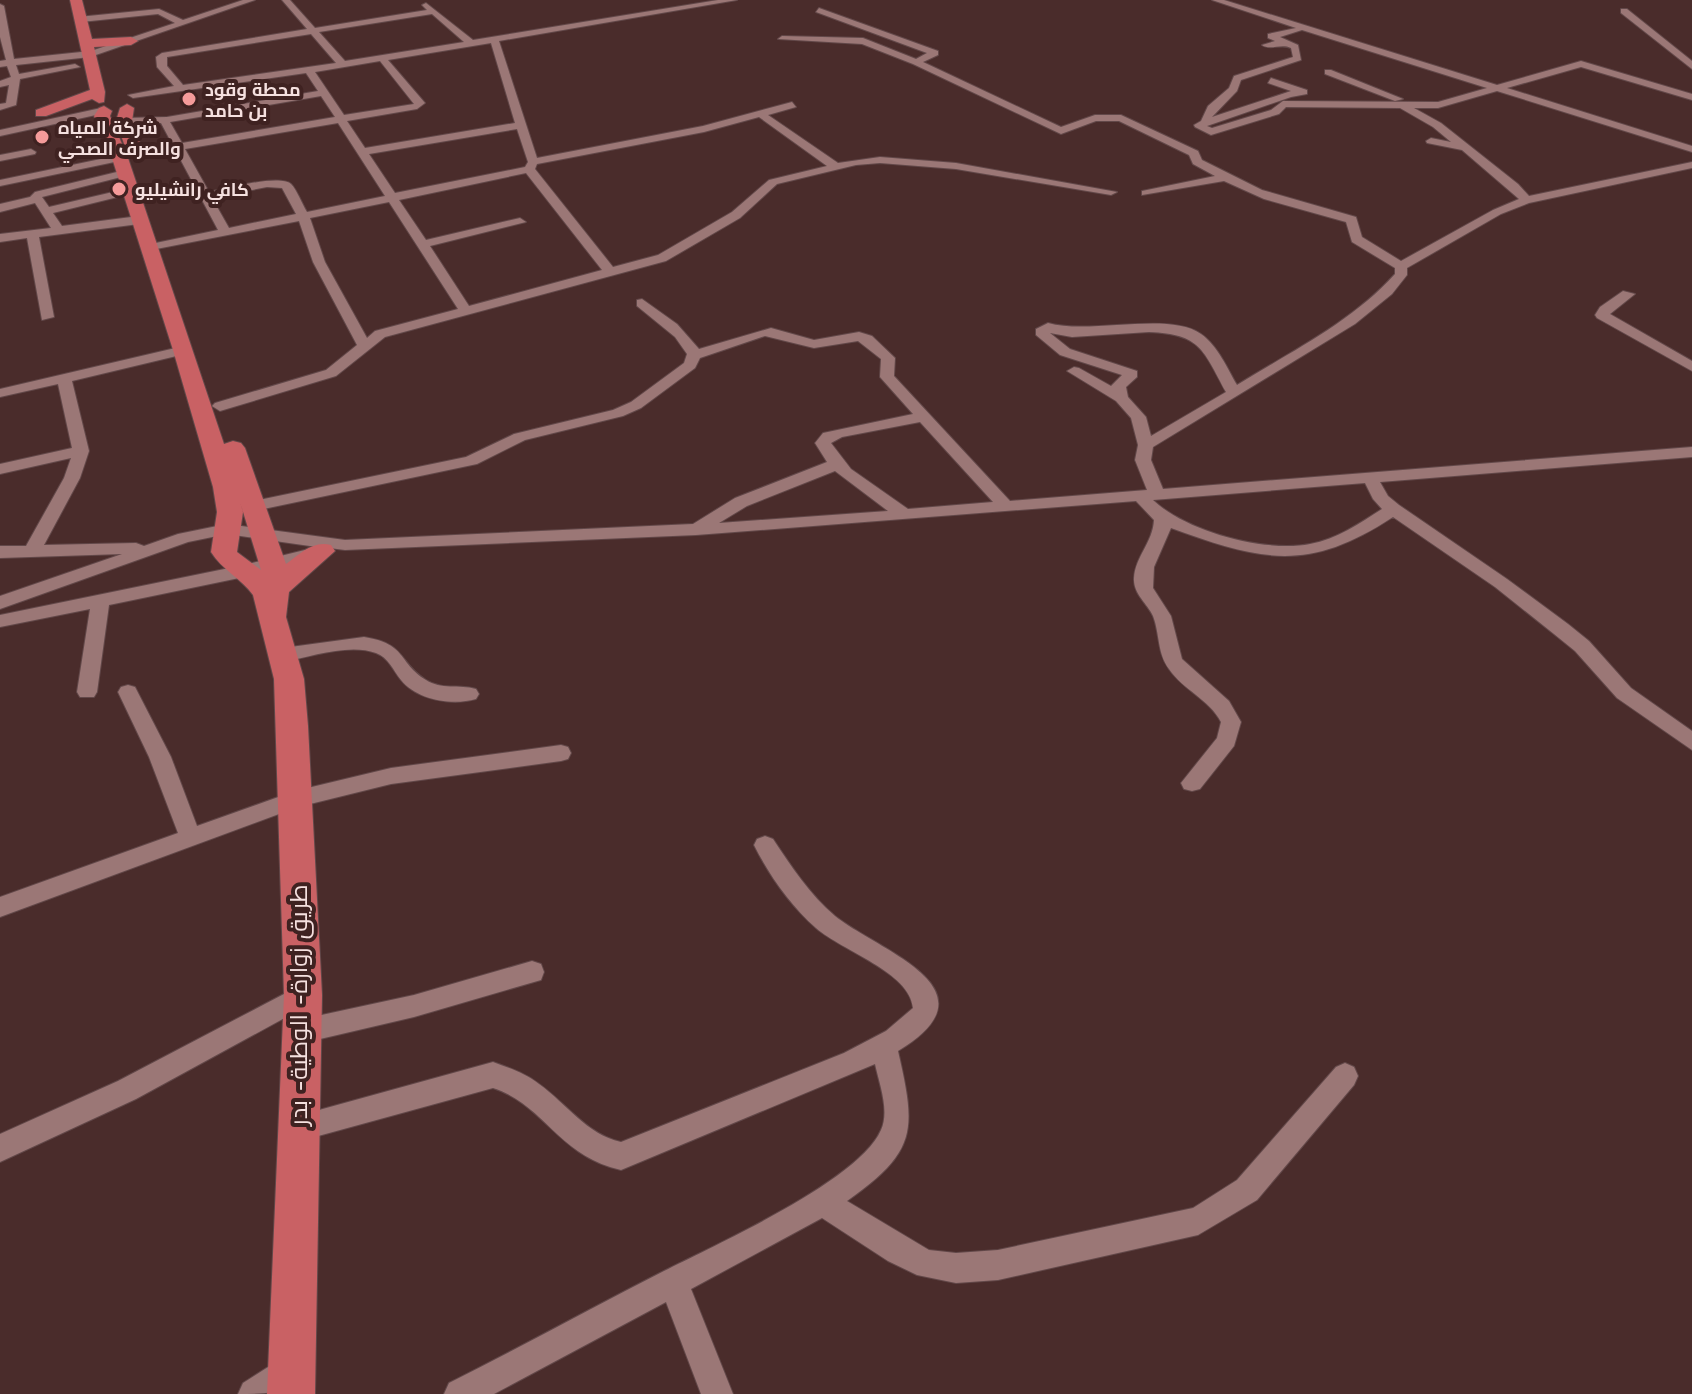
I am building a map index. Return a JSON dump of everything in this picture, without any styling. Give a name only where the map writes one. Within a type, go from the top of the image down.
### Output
[{"type":"highway","points":[[76,0],[89,51],[114,105],[125,174],[139,220],[158,246],[220,406],[265,534],[276,589]]},
{"type":"highway","points":[[89,51],[131,41]]},
{"type":"highway","points":[[89,51],[110,89],[158,246],[184,350],[225,487],[230,512],[224,552],[231,562],[256,580],[266,594],[276,589],[291,573],[334,548]]},
{"type":"highway","points":[[41,113],[114,105]]},
{"type":"highway","points":[[57,121],[114,105]]},
{"type":"highway","name":"طريق زوارة- الوطية- بدر","points":[[276,589],[291,695],[303,1013],[291,1381]]},
{"type":"street","points":[[131,41],[251,0]]},
{"type":"street","points":[[286,0],[342,64]]},
{"type":"street","points":[[419,0],[471,43]]},
{"type":"street","points":[[114,105],[180,87],[309,70],[733,0]]},
{"type":"street","points":[[1216,0],[1692,149]]},
{"type":"street","points":[[0,6],[5,64],[15,79],[10,108]]},
{"type":"street","points":[[819,10],[935,53],[916,62]]},
{"type":"street","points":[[81,19],[159,11],[183,23]]},
{"type":"street","points":[[180,87],[162,67],[161,57],[176,52],[434,11]]},
{"type":"street","points":[[1624,11],[1692,66]]},
{"type":"street","points":[[1275,112],[1211,132],[1199,125],[1212,108],[1234,89],[1237,78],[1267,72],[1272,66],[1298,58],[1295,47],[1271,36],[1306,28]]},
{"type":"street","points":[[494,39],[531,166],[611,273]]},
{"type":"street","points":[[782,39],[863,41],[916,62],[1061,131],[1095,118],[1121,118],[1194,153],[1197,162],[1277,199],[1329,208],[1352,220],[1356,239],[1401,266]]},
{"type":"street","points":[[307,44],[321,42]]},
{"type":"street","points":[[1266,45],[1286,42]]},
{"type":"street","points":[[5,64],[89,51]]},
{"type":"street","points":[[0,84],[89,51]]},
{"type":"street","points":[[177,147],[407,110],[420,103],[381,57]]},
{"type":"street","points":[[162,67],[191,63]]},
{"type":"street","points":[[1268,131],[1275,112],[1283,104],[1438,105],[1584,64],[1692,97]]},
{"type":"street","points":[[309,70],[466,311]]},
{"type":"street","points":[[1328,72],[1406,102],[1402,105]]},
{"type":"street","points":[[1271,81],[1339,104]]},
{"type":"street","points":[[1674,91],[1692,84]]},
{"type":"street","points":[[1205,120],[1304,92]]},
{"type":"street","points":[[114,105],[167,120],[324,93]]},
{"type":"street","points":[[158,246],[652,141],[792,105]]},
{"type":"street","points":[[1402,105],[1437,125],[1514,186],[1526,200]]},
{"type":"street","points":[[0,125],[41,113]]},
{"type":"street","points":[[762,115],[836,167]]},
{"type":"street","points":[[167,120],[165,122],[177,147],[225,232]]},
{"type":"street","points":[[0,133],[57,121]]},
{"type":"street","points":[[363,152],[521,125]]},
{"type":"street","points":[[1431,141],[1465,148]]},
{"type":"street","points":[[0,158],[31,152]]},
{"type":"street","points":[[220,406],[331,373],[380,334],[611,273],[683,248],[736,215],[773,182],[880,160],[956,166],[1111,192]]},
{"type":"street","points":[[1401,266],[1497,212],[1526,200],[1692,165]]},
{"type":"street","points":[[0,183],[125,174]]},
{"type":"street","points":[[59,230],[36,197],[44,192],[125,174]]},
{"type":"street","points":[[46,211],[125,174]]},
{"type":"street","points":[[1146,193],[1229,177]]},
{"type":"street","points":[[205,196],[281,183],[286,185],[303,216],[319,262],[364,345]]},
{"type":"street","points":[[0,190],[5,207],[38,199]]},
{"type":"street","points":[[0,238],[139,220]]},
{"type":"street","points":[[424,244],[520,222]]},
{"type":"street","points":[[32,234],[47,317]]},
{"type":"street","points":[[1146,445],[1234,394],[1359,314],[1401,275],[1401,266]]},
{"type":"street","points":[[1628,294],[1602,315],[1692,367]]},
{"type":"street","points":[[642,303],[679,333],[695,355]]},
{"type":"street","points":[[1121,398],[1118,386],[1132,374],[1065,352],[1041,332],[1048,327],[1064,334],[1120,329],[1180,329],[1194,335],[1210,353],[1234,394]]},
{"type":"street","points":[[254,506],[463,463],[537,431],[618,413],[650,397],[690,365],[695,355],[764,332],[775,332],[810,344],[859,335],[884,352],[889,363],[887,377],[1005,506]]},
{"type":"street","points":[[0,393],[184,350]]},
{"type":"street","points":[[1074,371],[1121,398],[1138,417],[1146,445],[1143,460],[1148,495],[1163,519],[1221,540],[1269,552],[1304,551],[1326,547],[1348,537],[1393,509]]},
{"type":"street","points":[[32,551],[72,478],[81,451],[64,378]]},
{"type":"street","points":[[904,514],[837,464],[823,443],[829,436],[924,417]]},
{"type":"street","points":[[0,469],[81,451]]},
{"type":"street","points":[[0,603],[157,547],[227,529],[334,548],[695,530],[1692,452]]},
{"type":"street","points":[[695,530],[724,510],[837,464]]},
{"type":"street","points":[[1370,477],[1381,499],[1393,509],[1466,558],[1561,629],[1582,646],[1624,693],[1692,742]]},
{"type":"street","points":[[1163,519],[1160,540],[1144,572],[1146,593],[1163,617],[1169,656],[1224,710],[1231,722],[1227,741],[1192,783]]},
{"type":"street","points":[[0,552],[157,547]]},
{"type":"street","points":[[0,621],[244,571],[276,589]]},
{"type":"street","points":[[87,692],[100,600]]},
{"type":"street","points":[[283,655],[359,644],[375,645],[395,657],[414,683],[427,691],[469,694]]},
{"type":"street","points":[[128,692],[160,757],[191,838]]},
{"type":"street","points":[[0,907],[295,799],[391,776],[561,753]]},
{"type":"street","points":[[300,1128],[493,1075],[510,1078],[524,1087],[599,1152],[621,1156],[804,1083],[884,1046],[926,1013],[924,993],[909,976],[866,946],[836,930],[794,888],[765,845]]},
{"type":"street","points":[[0,1148],[303,1013],[414,1006],[532,972]]},
{"type":"street","points":[[460,1394],[821,1201],[875,1164],[893,1138],[898,1120],[884,1046]]},
{"type":"street","points":[[821,1201],[898,1251],[927,1265],[956,1268],[998,1265],[1198,1221],[1247,1190],[1345,1076]]},
{"type":"street","points":[[673,1282],[717,1394]]},
{"type":"street","points":[[254,1394],[291,1381]]},
{"type":"place","name":"محطة وقود بن حامد","points":[[189,99]]},
{"type":"place","name":"شركة المياه والصرف الصحي","points":[[42,137]]},
{"type":"place","name":"كافي رانشيليو","points":[[119,189]]}]
